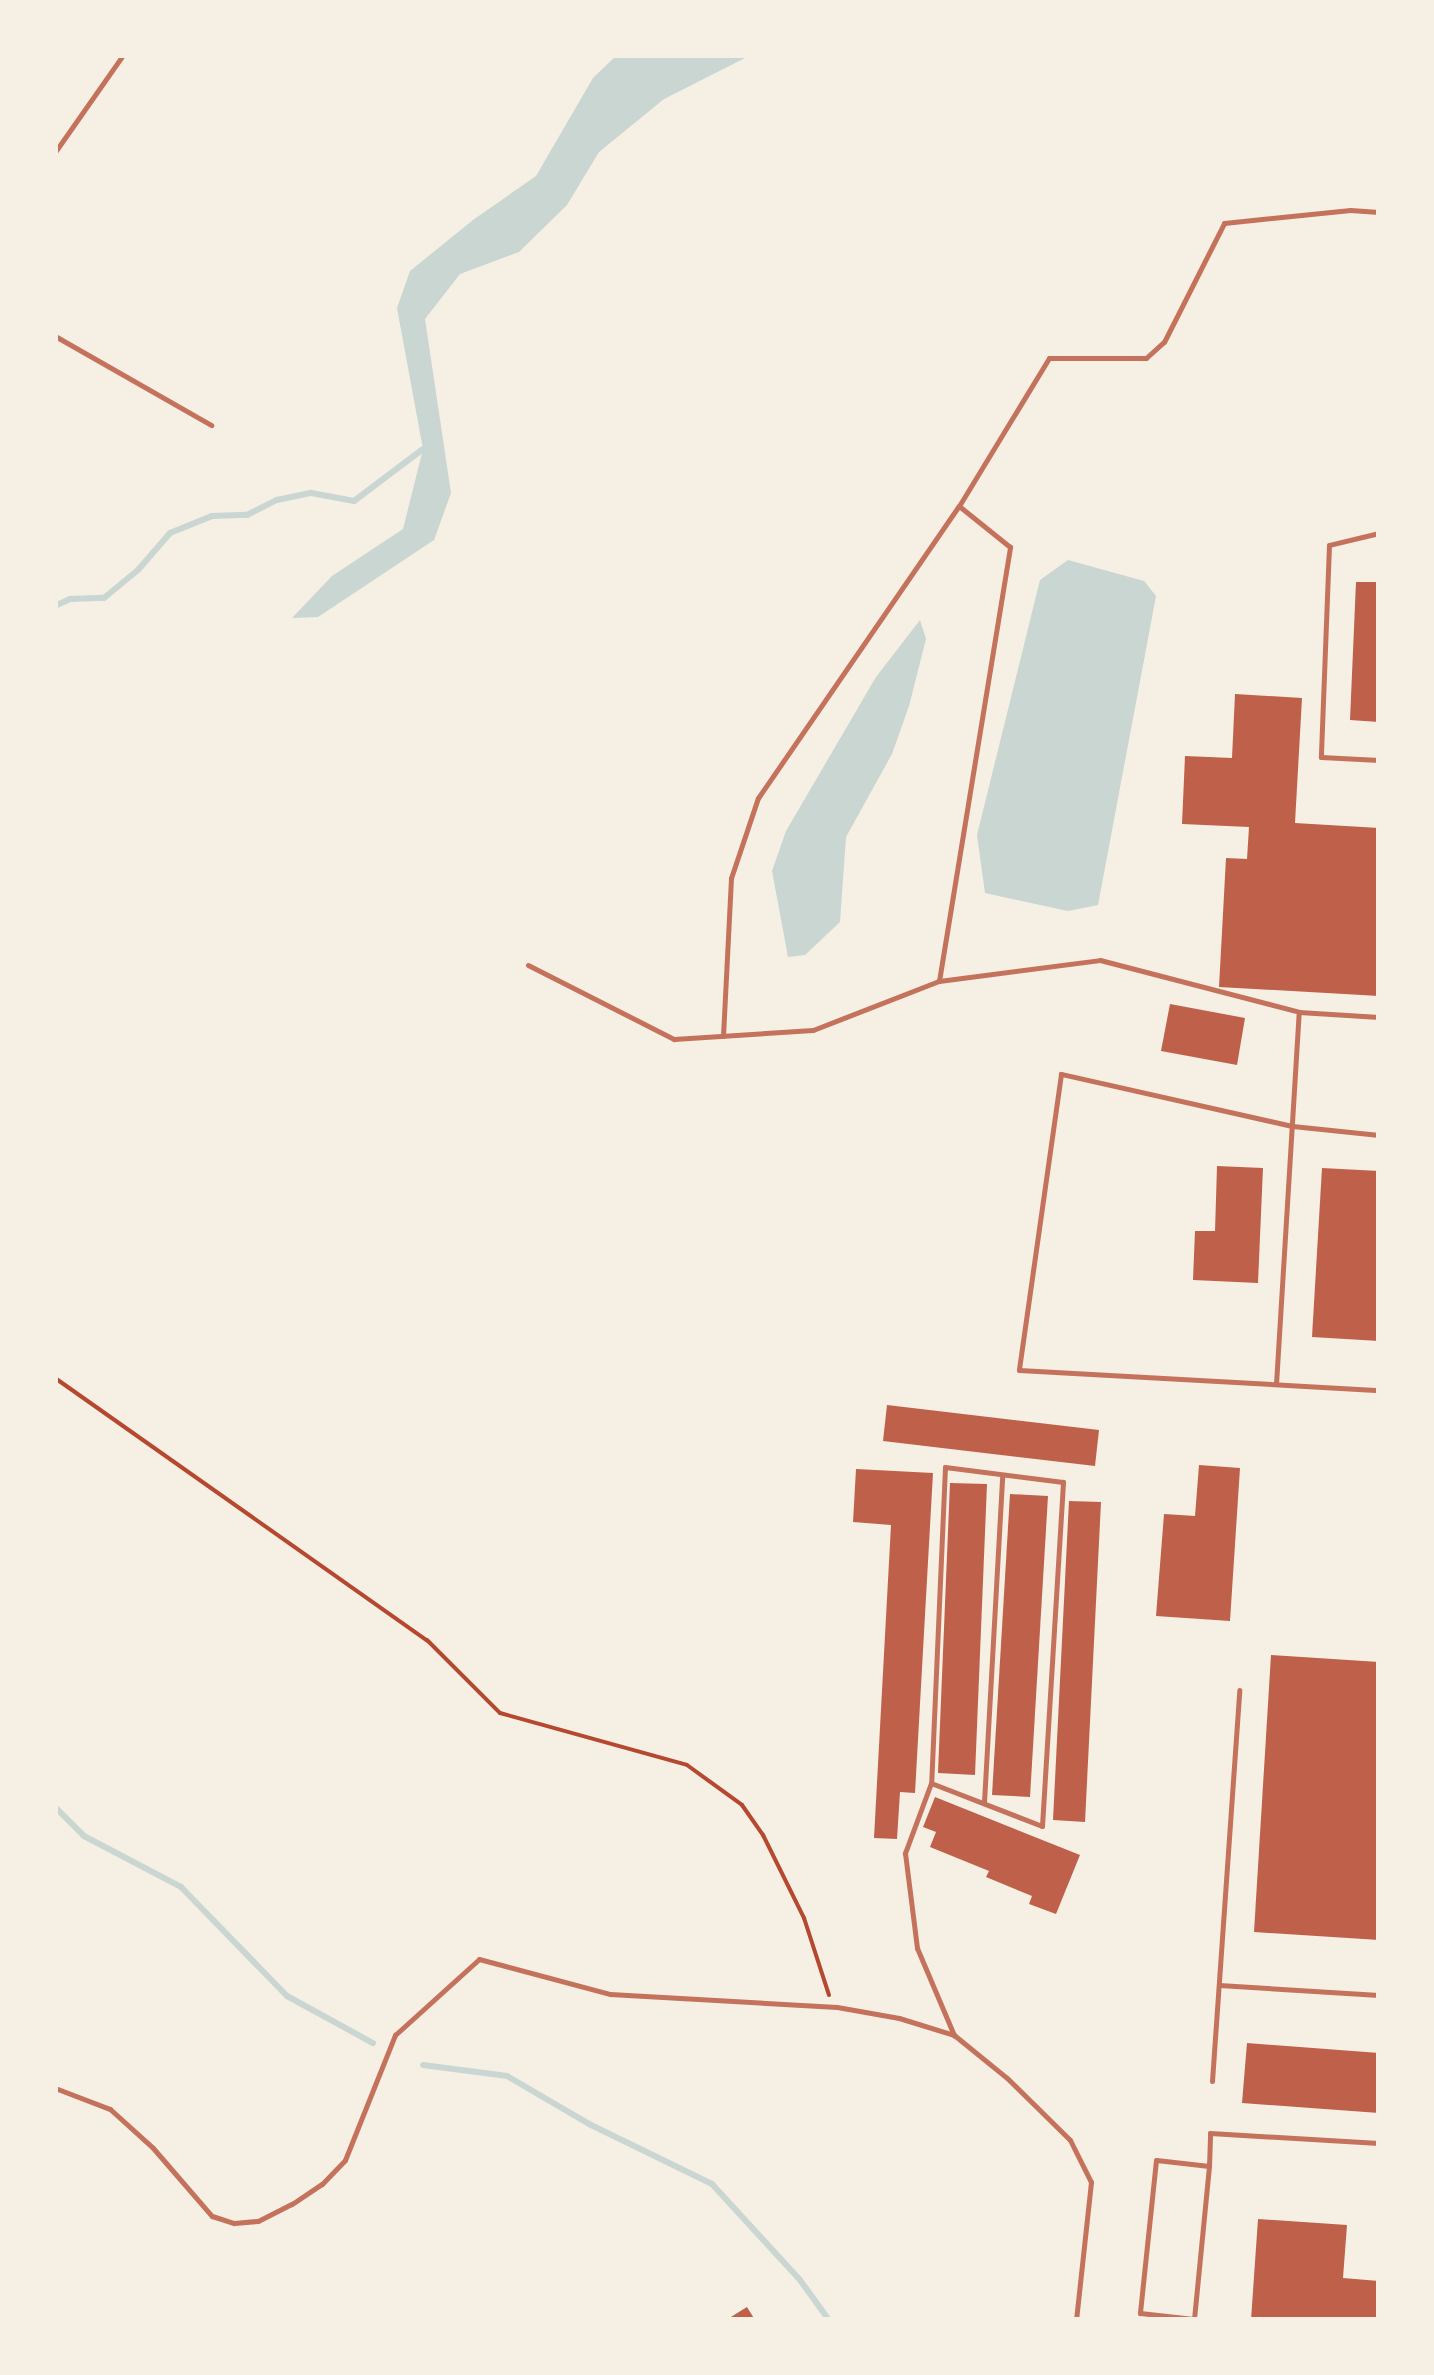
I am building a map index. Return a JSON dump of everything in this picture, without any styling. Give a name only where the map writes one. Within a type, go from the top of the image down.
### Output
[{"type":"lane","points":[[55,152],[122,55]]},
{"type":"lane","points":[[723,1036],[731,878],[758,798],[959,506],[1049,358],[1146,358],[1164,342],[1224,223],[1350,210],[1379,212]]},
{"type":"lane","points":[[55,336],[212,426]]},
{"type":"lane","points":[[939,981],[1010,547],[959,506]]},
{"type":"lane","points":[[1379,533],[1329,545],[1321,757],[1379,760]]},
{"type":"lane","points":[[528,966],[674,1039],[813,1030],[939,981],[1100,960],[1299,1012],[1379,1017]]},
{"type":"lane","points":[[1276,1384],[1299,1012]]},
{"type":"lane","points":[[1379,1135],[1292,1126],[1061,1074],[1020,1370],[1379,1390]]},
{"type":"lane","points":[[931,1783],[1042,1826],[1063,1482],[945,1467],[931,1783],[905,1853],[909,1906],[918,1948],[954,2035]]},
{"type":"lane","points":[[984,1803],[1002,1475]]},
{"type":"lane","points":[[1212,2082],[1239,1690]]},
{"type":"lane","points":[[55,2088],[110,2109],[153,2148],[212,2216],[234,2223],[258,2221],[322,2184],[345,2160],[396,2034],[479,1959],[610,1994],[837,2008],[899,2018],[954,2035],[1070,2140],[1092,2182],[1076,2320]]},
{"type":"lane","points":[[1219,1984],[1379,1996]]},
{"type":"lane","points":[[1208,2166],[1156,2160],[1140,2312],[1194,2318],[1208,2166],[1210,2133],[1379,2143]]},
{"type":"path","points":[[55,1378],[427,1640],[500,1713],[686,1764],[742,1805],[763,1835],[804,1918],[825,1990],[837,2008]]},
{"type":"shaded area","points":[[617,55],[751,55],[664,99],[599,152],[567,205],[519,252],[460,274],[425,319],[451,493],[434,540],[318,617],[292,618],[332,576],[403,529],[423,449],[397,308],[410,271],[536,176],[593,78]]},
{"type":"shaded area","points":[[1068,560],[1144,581],[1156,596],[1098,905],[1068,911],[985,893],[977,835],[1040,580]]},
{"type":"shaded area","points":[[920,620],[926,639],[909,706],[892,754],[846,837],[840,922],[805,955],[788,957],[772,871],[786,831],[876,677]]},
{"type":"building","points":[[1356,582],[1379,582],[1379,722],[1350,720]]},
{"type":"building","points":[[1235,694],[1302,698],[1295,823],[1379,828],[1379,996],[1219,987],[1226,858],[1247,859],[1249,827],[1182,824],[1185,756],[1232,758]]},
{"type":"building","points":[[1170,1004],[1245,1018],[1237,1065],[1161,1051]]},
{"type":"building","points":[[1217,1166],[1263,1168],[1258,1283],[1193,1280],[1195,1231],[1215,1231]]},
{"type":"building","points":[[1322,1168],[1379,1171],[1379,1341],[1312,1337]]},
{"type":"building","points":[[887,1405],[1099,1430],[1095,1466],[883,1441]]},
{"type":"building","points":[[1199,1465],[1240,1468],[1230,1621],[1156,1616],[1164,1514],[1195,1516]]},
{"type":"building","points":[[856,1469],[933,1473],[915,1793],[900,1792],[897,1839],[874,1838],[891,1525],[853,1522]]},
{"type":"building","points":[[950,1483],[987,1484],[975,1775],[938,1773]]},
{"type":"building","points":[[1010,1494],[1048,1496],[1030,1797],[992,1795]]},
{"type":"building","points":[[1069,1501],[1101,1502],[1085,1822],[1053,1820]]},
{"type":"building","points":[[1271,1655],[1379,1662],[1379,1940],[1254,1932]]},
{"type":"building","points":[[935,1797],[1080,1855],[1056,1914],[1029,1904],[1032,1896],[986,1877],[989,1871],[930,1847],[936,1832],[923,1827]]},
{"type":"building","points":[[1247,2043],[1379,2053],[1379,2113],[1242,2103]]},
{"type":"building","points":[[1258,2219],[1347,2225],[1343,2278],[1379,2281],[1379,2320],[1251,2320]]},
{"type":"building","points":[[747,2307],[755,2320],[726,2320]]},
{"type":"waterway","points":[[55,606],[70,599],[104,598],[138,570],[170,533],[212,516],[247,515],[277,500],[311,493],[354,501],[423,449]]},
{"type":"waterway","points":[[55,1807],[84,1836],[181,1887],[287,1996],[373,2043]]},
{"type":"waterway","points":[[423,2065],[507,2076],[589,2124],[712,2184],[800,2280],[829,2320]]}]
